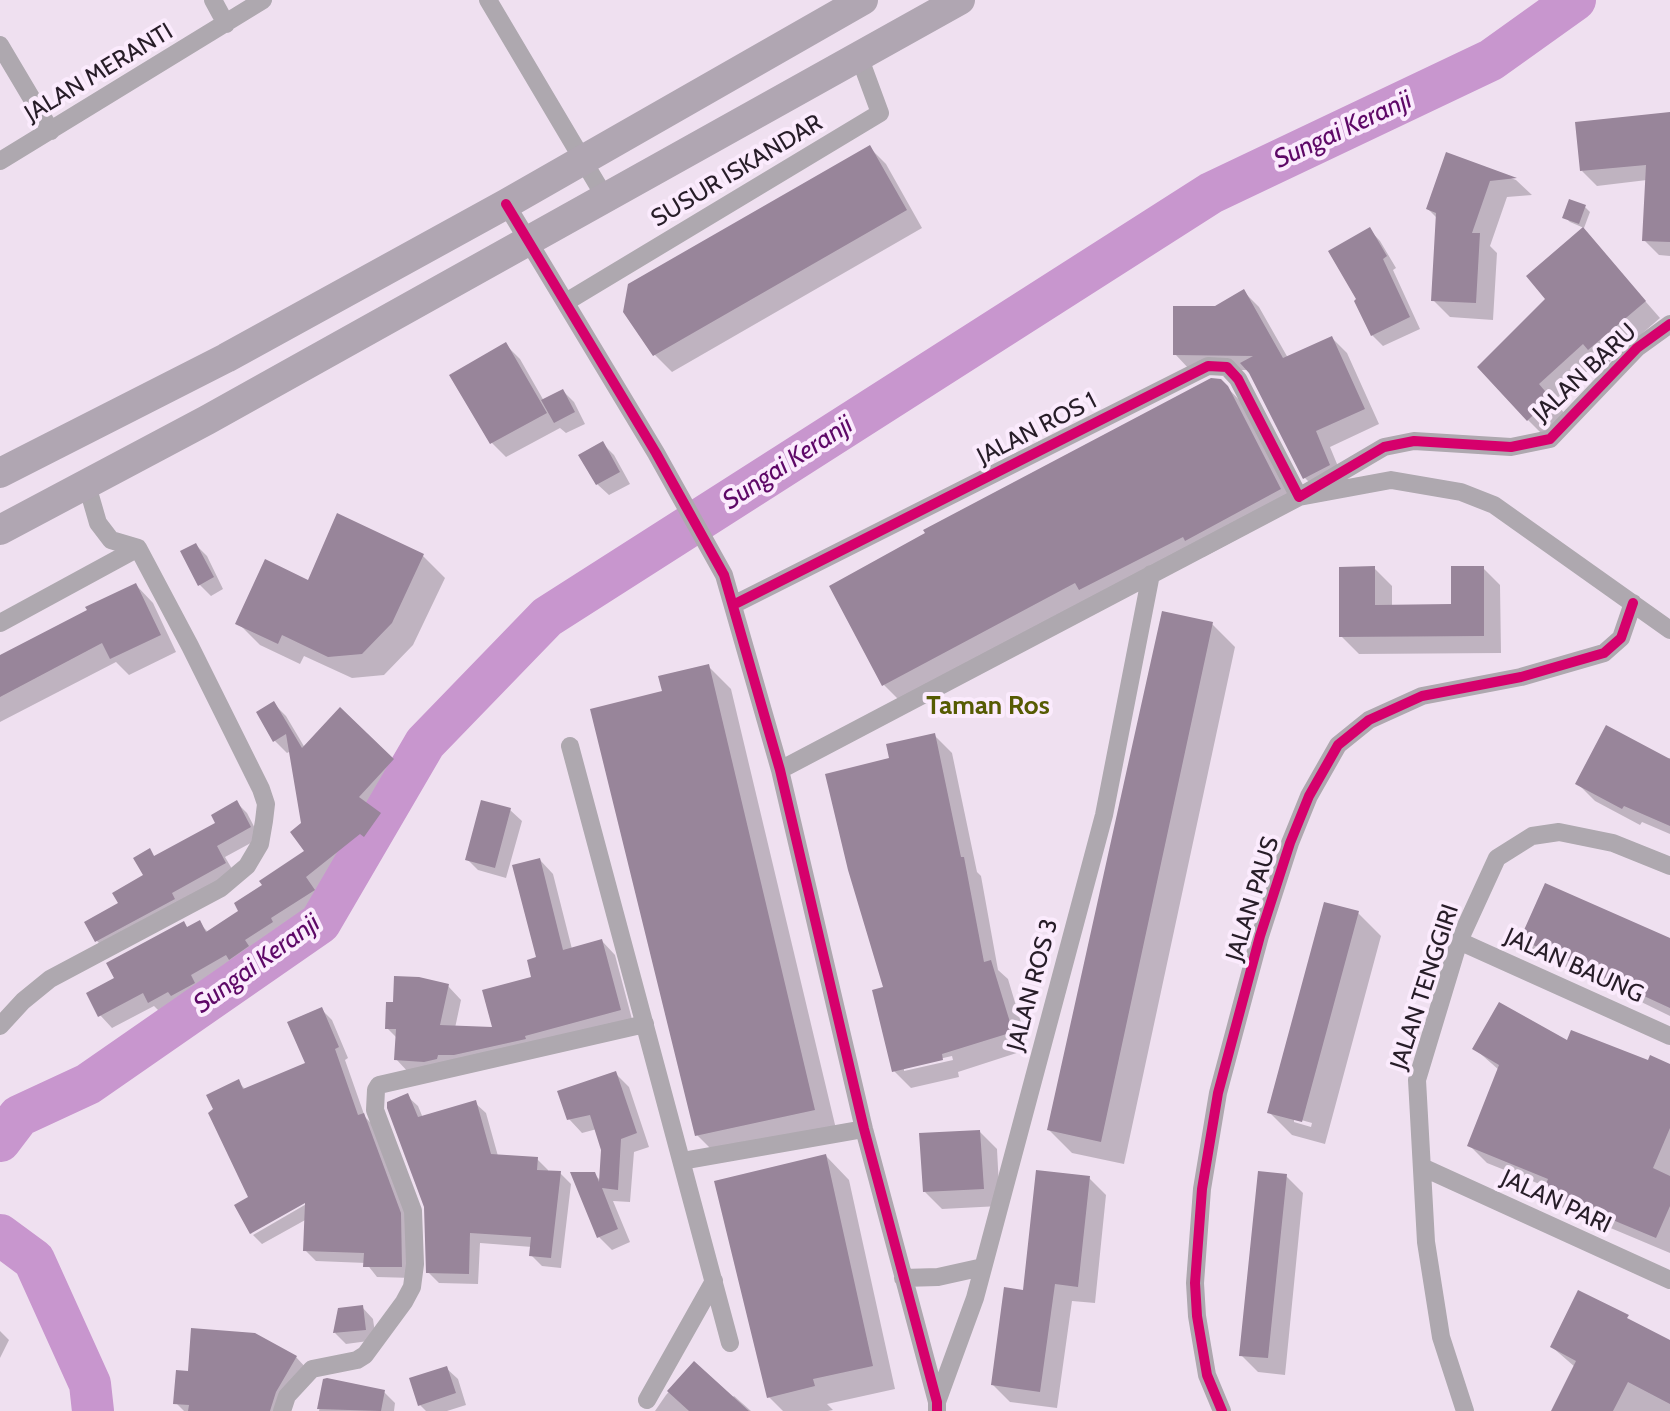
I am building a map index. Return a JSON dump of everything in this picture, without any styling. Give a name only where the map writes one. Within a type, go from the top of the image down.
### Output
[{"type":"highway","points":[[0,473],[186,380],[506,204],[863,0]]},
{"type":"highway","points":[[0,530],[530,241],[960,0]]},
{"type":"street","points":[[213,0],[226,24]]},
{"type":"street","name":"JALAN MERANTI","points":[[0,161],[263,0]]},
{"type":"street","points":[[488,0],[606,199]]},
{"type":"street","points":[[0,45],[51,131]]},
{"type":"street","name":"SUSUR ISKANDAR","points":[[566,302],[880,113],[859,56]]},
{"type":"street","points":[[506,204],[656,453],[724,575],[780,770],[864,1129],[937,1407]]},
{"type":"street","name":"JALAN BARU","points":[[1299,497],[1384,447],[1414,441],[1511,447],[1550,439],[1637,348],[1670,324]]},
{"type":"street","name":"JALAN ROS 1","points":[[733,605],[1208,366],[1227,367],[1238,379],[1299,497]]},
{"type":"street","points":[[780,770],[1299,497],[1391,480],[1461,492],[1494,505],[1670,630]]},
{"type":"street","points":[[0,1026],[23,1001],[50,979],[221,888],[247,866],[260,844],[266,804],[261,789],[138,548],[111,540],[98,523],[87,485]]},
{"type":"street","points":[[0,623],[138,548]]},
{"type":"street","name":"JALAN ROS 3","points":[[937,1407],[975,1298],[1104,815],[1151,574]]},
{"type":"street","name":"JALAN PAUS","points":[[1222,1411],[1207,1375],[1197,1316],[1195,1283],[1202,1189],[1218,1093],[1260,936],[1290,843],[1309,796],[1338,745],[1369,720],[1422,696],[1521,677],[1604,653],[1621,638],[1633,603]]},
{"type":"street","points":[[570,746],[730,1343]]},
{"type":"street","name":"JALAN TENGGIRI","points":[[1465,1411],[1441,1337],[1426,1242],[1417,1080],[1459,941],[1497,858],[1532,836],[1559,832],[1599,840],[1670,866]]},
{"type":"street","name":"JALAN BAUNG","points":[[1459,941],[1670,1036]]},
{"type":"street","points":[[282,1411],[287,1396],[312,1369],[357,1360],[365,1355],[412,1287],[415,1264],[413,1211],[375,1110],[379,1085],[645,1024]]},
{"type":"street","points":[[682,1161],[864,1129]]},
{"type":"street","name":"JALAN PARI","points":[[1422,1167],[1670,1280]]},
{"type":"street","points":[[903,1278],[938,1277],[983,1267]]},
{"type":"street","points":[[647,1400],[714,1281]]},
{"type":"building","points":[[1670,112],[1670,242],[1642,241],[1646,165],[1580,171],[1575,122]]},
{"type":"building","points":[[870,145],[907,210],[653,356],[623,312],[628,284]]},
{"type":"building","points":[[1446,152],[1517,178],[1490,181],[1472,233],[1480,233],[1476,303],[1431,301],[1436,213],[1426,209]]},
{"type":"building","points":[[1569,199],[1586,205],[1579,224],[1562,218]]},
{"type":"building","points":[[1370,227],[1387,256],[1383,259],[1410,317],[1371,336],[1354,301],[1356,299],[1328,251]]},
{"type":"building","points":[[1583,227],[1646,301],[1588,350],[1583,344],[1539,384],[1551,398],[1527,421],[1477,367],[1545,299],[1526,276]]},
{"type":"building","points":[[1244,289],[1283,358],[1332,336],[1365,409],[1316,431],[1330,465],[1303,479],[1249,373],[1240,363],[1253,356],[1173,355],[1173,306],[1215,306]]},
{"type":"building","points":[[506,342],[547,413],[490,444],[449,375]]},
{"type":"building","points":[[1211,378],[1221,379],[1228,386],[1281,489],[1185,541],[1183,537],[1079,590],[1075,583],[882,686],[829,586],[925,533],[923,530]]},
{"type":"building","points":[[563,389],[575,412],[554,423],[541,400]]},
{"type":"building","points":[[603,441],[620,472],[596,485],[578,455]]},
{"type":"building","points":[[337,513],[424,554],[392,623],[362,654],[328,657],[282,635],[278,644],[235,624],[265,559],[308,580]]},
{"type":"building","points":[[196,543],[214,577],[198,586],[180,551]]},
{"type":"building","points":[[1375,566],[1375,605],[1451,604],[1451,566],[1484,566],[1484,636],[1339,637],[1339,567]]},
{"type":"building","points":[[136,583],[161,635],[110,659],[102,643],[0,697],[0,655],[87,610],[85,607]]},
{"type":"building","points":[[1162,611],[1213,622],[1101,1142],[1047,1130]]},
{"type":"building","points":[[709,664],[815,1110],[695,1136],[590,709],[662,691],[658,676]]},
{"type":"building","points":[[274,701],[302,748],[340,707],[394,759],[359,797],[381,813],[364,837],[360,834],[306,877],[315,890],[271,918],[273,922],[245,940],[249,946],[229,960],[226,955],[191,975],[195,983],[171,996],[168,992],[148,1003],[143,993],[98,1017],[86,993],[114,978],[106,963],[184,921],[187,927],[200,920],[206,932],[238,911],[234,903],[262,885],[259,881],[304,851],[290,832],[301,823],[286,734],[273,742],[256,712]]},
{"type":"building","points":[[1606,725],[1670,759],[1670,826],[1624,806],[1622,809],[1575,784]]},
{"type":"building","points":[[935,733],[961,857],[964,857],[984,962],[991,960],[1013,1032],[942,1054],[943,1060],[892,1072],[872,990],[883,987],[848,870],[825,774],[889,758],[886,744]]},
{"type":"building","points":[[237,800],[251,827],[217,846],[226,863],[172,893],[175,899],[95,942],[84,922],[118,903],[112,893],[143,875],[133,858],[150,848],[154,856],[215,823],[211,815]]},
{"type":"building","points":[[481,800],[511,808],[495,868],[465,860]]},
{"type":"building","points":[[540,858],[563,950],[602,939],[621,1010],[525,1036],[526,1039],[454,1055],[438,1055],[437,1059],[424,1062],[394,1060],[396,1029],[385,1029],[386,1002],[393,1002],[394,976],[419,977],[449,984],[440,1025],[492,1027],[482,990],[531,977],[527,960],[536,957],[512,865]]},
{"type":"building","points":[[1545,883],[1670,938],[1670,1008],[1520,939]]},
{"type":"building","points":[[1324,902],[1359,911],[1302,1122],[1267,1113]]},
{"type":"building","points":[[1499,1002],[1567,1040],[1571,1030],[1648,1060],[1650,1055],[1670,1064],[1670,1128],[1653,1168],[1670,1176],[1670,1206],[1656,1238],[1543,1191],[1548,1179],[1467,1146],[1499,1065],[1472,1049]]},
{"type":"building","points":[[322,1007],[339,1047],[335,1049],[358,1115],[364,1113],[401,1213],[402,1267],[363,1267],[364,1253],[303,1251],[305,1203],[250,1234],[234,1205],[248,1197],[208,1113],[213,1109],[206,1095],[239,1079],[243,1089],[305,1063],[287,1022]]},
{"type":"building","points":[[616,1071],[637,1133],[621,1139],[618,1190],[602,1188],[618,1229],[597,1238],[570,1172],[595,1172],[599,1182],[601,1150],[590,1115],[567,1120],[557,1091]]},
{"type":"building","points":[[408,1093],[418,1117],[476,1100],[491,1154],[538,1157],[537,1170],[561,1171],[551,1258],[529,1256],[531,1237],[470,1233],[469,1274],[426,1273],[424,1207],[387,1108],[387,1102]]},
{"type":"building","points":[[980,1130],[984,1189],[923,1192],[919,1133]]},
{"type":"building","points":[[826,1154],[873,1366],[813,1379],[815,1386],[767,1398],[714,1181]]},
{"type":"building","points":[[1036,1170],[1090,1176],[1078,1287],[1055,1284],[1040,1392],[991,1385],[1004,1287],[1023,1290]]},
{"type":"building","points":[[1258,1171],[1287,1174],[1268,1358],[1239,1356]]},
{"type":"building","points":[[1578,1290],[1670,1340],[1670,1404],[1628,1382],[1613,1411],[1551,1411],[1576,1361],[1550,1347]]},
{"type":"building","points":[[363,1305],[366,1330],[333,1333],[338,1308]]},
{"type":"building","points":[[191,1328],[255,1333],[297,1356],[276,1392],[270,1411],[188,1411],[189,1405],[173,1404],[176,1370],[188,1371]]},
{"type":"building","points":[[694,1361],[749,1411],[689,1411],[667,1391]]},
{"type":"building","points":[[447,1366],[456,1393],[418,1406],[409,1378]]},
{"type":"building","points":[[323,1379],[385,1390],[381,1411],[317,1409]]},
{"type":"waterway","name":"Sungai Keranji","points":[[0,1141],[19,1116],[88,1084],[320,923],[425,743],[547,617],[1211,193],[1491,60],[1575,0]]},
{"type":"waterway","name":"Sungai Keranji","points":[[0,1235],[34,1260],[90,1384],[93,1411]]},
{"type":"cycle path","points":[[506,204],[656,453],[724,575],[780,770],[864,1129],[937,1411]]},
{"type":"cycle path","points":[[733,605],[1208,366],[1227,367],[1238,379],[1299,497],[1384,447],[1414,441],[1511,447],[1550,439],[1637,348],[1670,324]]},
{"type":"cycle path","points":[[1222,1411],[1207,1375],[1197,1316],[1195,1283],[1202,1189],[1218,1093],[1260,936],[1290,843],[1309,796],[1338,745],[1369,720],[1422,696],[1521,677],[1604,653],[1621,638],[1633,603]]},
{"type":"district","name":"Taman Ros","points":[[988,706]]}]
